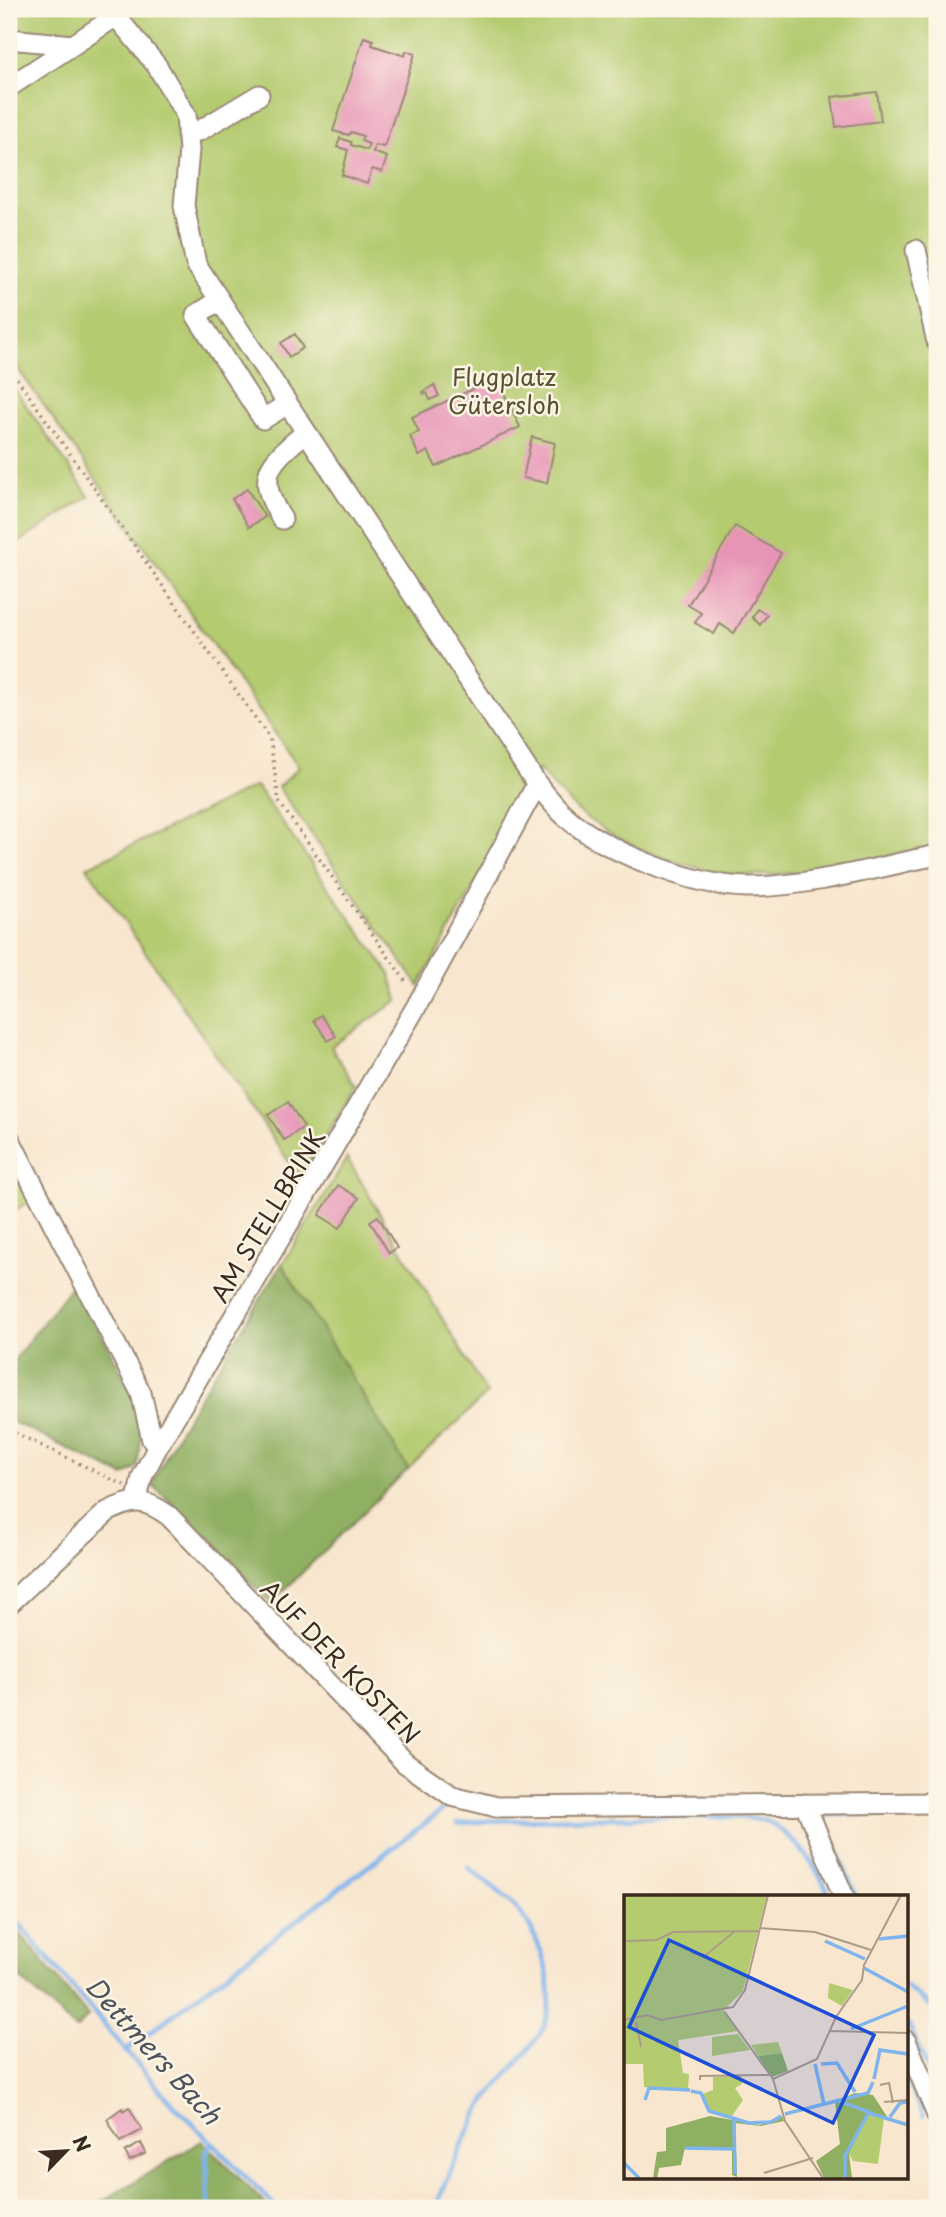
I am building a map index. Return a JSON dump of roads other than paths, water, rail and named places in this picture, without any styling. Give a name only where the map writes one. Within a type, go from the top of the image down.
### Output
[{"type":"street","points":[[9,86],[73,45],[113,12],[157,66],[186,115],[189,150],[184,206],[196,264],[537,784],[562,814],[609,846],[681,876],[746,887],[810,881],[937,855]]},
{"type":"street","points":[[9,38],[73,45]]},
{"type":"street","points":[[187,134],[199,131],[259,95]]},
{"type":"street","points":[[916,250],[937,342]]},
{"type":"street","points":[[220,300],[196,315],[263,419],[288,404]]},
{"type":"street","points":[[282,519],[270,501],[265,485],[276,458],[306,432]]},
{"type":"street","name":"AM STELLBRINK","points":[[158,1446],[416,1007],[537,784]]},
{"type":"street","points":[[9,1138],[141,1393],[152,1440],[158,1446],[142,1477],[137,1500],[107,1512],[9,1604]]},
{"type":"street","name":"AUF DER KOSTEN","points":[[137,1500],[154,1505],[169,1516],[405,1763],[452,1796],[497,1807],[937,1803]]},
{"type":"street","points":[[805,1804],[843,1895]]},
{"type":"street","points":[[908,2046],[937,2115]]},
{"type":"waterway","points":[[125,2051],[445,1808]]},
{"type":"waterway","points":[[855,1895],[823,1816],[937,1815]]},
{"type":"waterway","points":[[458,1823],[705,1817],[762,1820],[790,1837],[820,1875],[829,1895]]},
{"type":"waterway","points":[[435,2208],[477,2115],[541,2032],[547,2019],[549,2003],[549,1987],[542,1954],[528,1924],[508,1900],[468,1867]]},
{"type":"waterway","name":"Dettmers Bach","points":[[9,1912],[162,2093],[277,2208]]},
{"type":"waterway","points":[[908,1989],[937,2011]]},
{"type":"waterway","points":[[909,2025],[937,2090]]},
{"type":"waterway","points":[[908,2081],[923,2116]]},
{"type":"waterway","points":[[209,2208],[206,2153],[212,2143]]},
{"type":"park label","name":"Flugplatz Gütersloh","points":[[504,390]]}]
